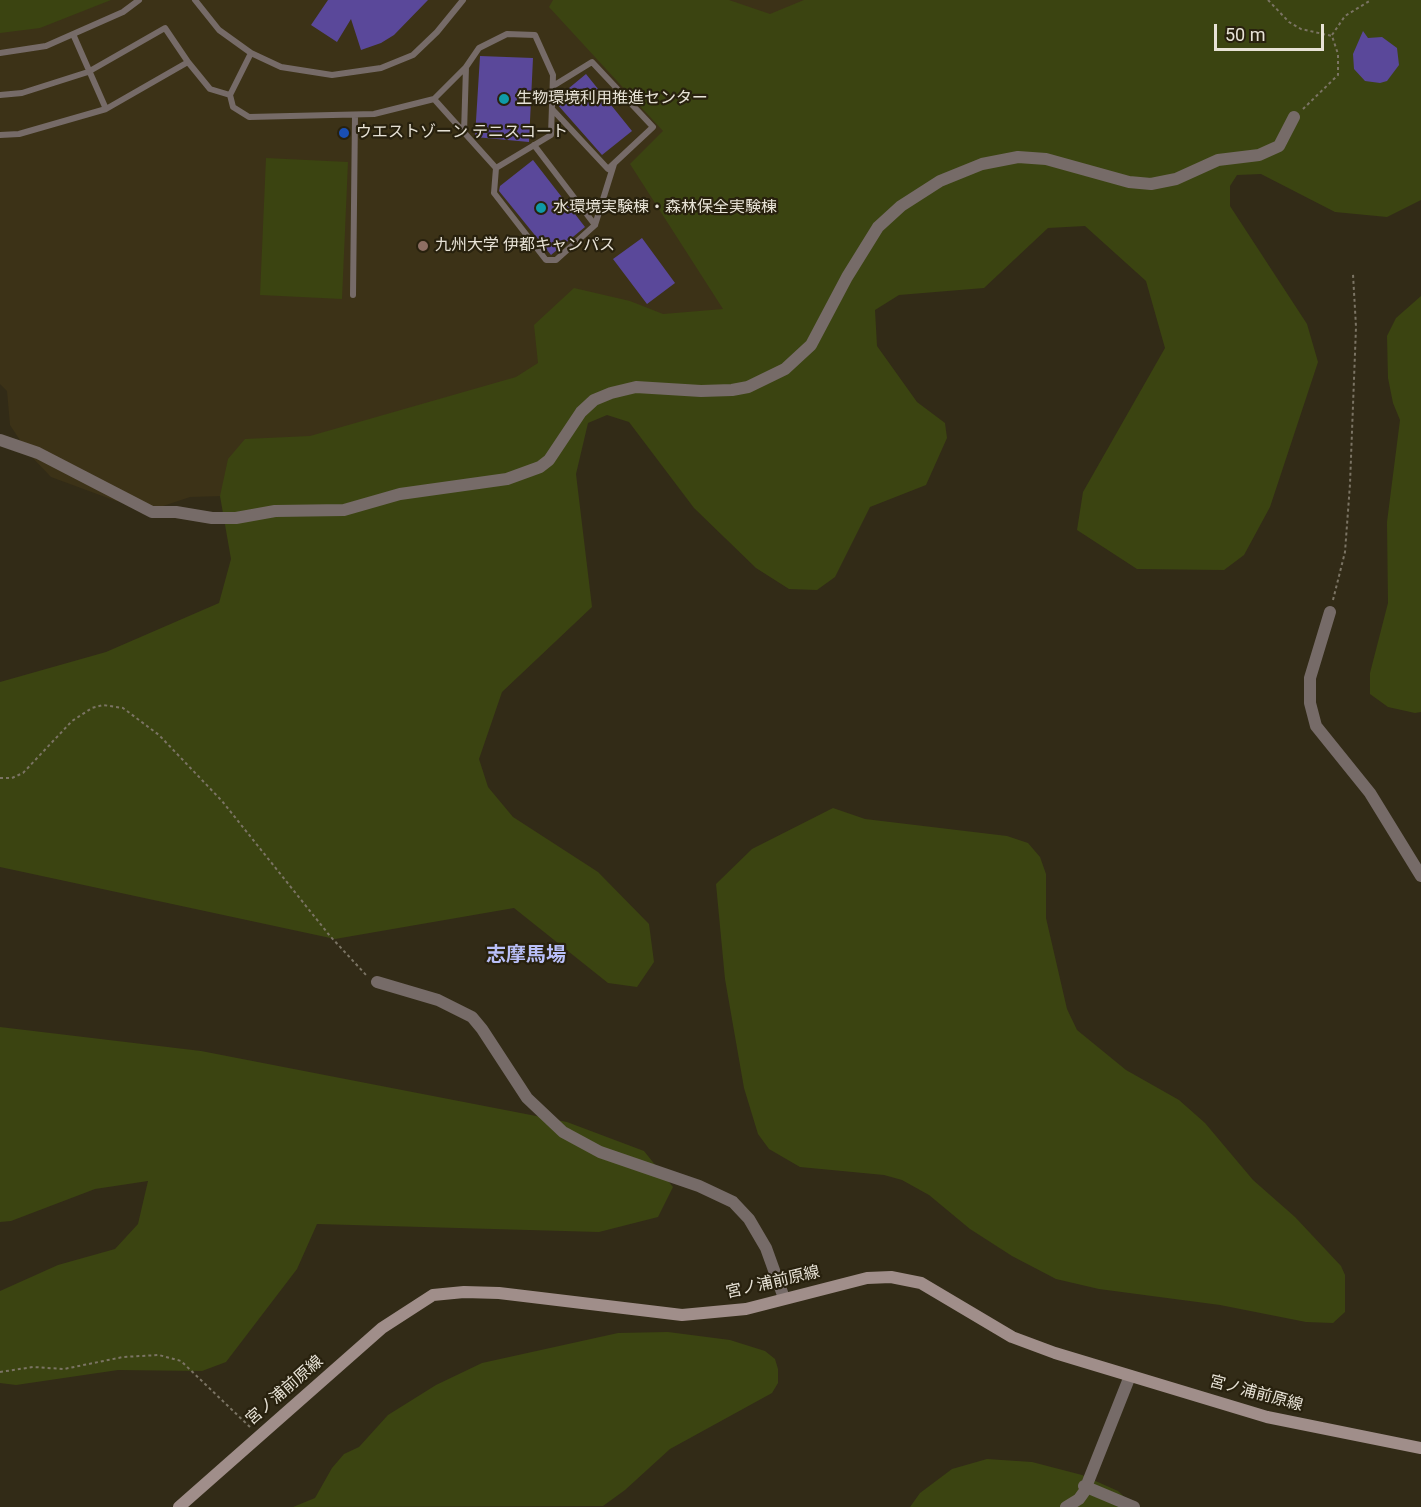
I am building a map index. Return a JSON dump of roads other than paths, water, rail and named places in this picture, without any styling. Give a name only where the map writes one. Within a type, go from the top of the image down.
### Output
[{"type":"main road","name":"宮ノ浦前原線","points":[[179,1507],[382,1328],[433,1295],[464,1292],[499,1293],[682,1315],[746,1308],[867,1278],[891,1277],[921,1283],[1012,1337],[1130,1376],[1267,1417],[1421,1448]]},
{"type":"street","points":[[0,440],[38,453],[152,512],[176,512],[212,518],[236,518],[275,511],[344,510],[400,494],[507,479],[540,467],[549,460],[581,412],[594,400],[611,393],[636,387],[701,392],[732,390],[748,387],[785,369],[811,345],[852,269],[878,228],[901,206],[940,181],[982,164],[1018,157],[1046,159],[1129,183],[1151,184],[1176,179],[1224,159],[1259,155],[1279,146],[1294,117]]},
{"type":"street","points":[[1330,612],[1310,678],[1310,703],[1316,726],[1370,793],[1421,876]]},
{"type":"street","points":[[377,982],[438,1000],[472,1017],[492,1043],[527,1098],[563,1132],[600,1152],[699,1185],[734,1202],[749,1219],[766,1248],[784,1298]]},
{"type":"street","points":[[1066,1507],[1079,1499],[1130,1376]]},
{"type":"street","points":[[1084,1486],[1134,1507]]},
{"type":"lane","points":[[0,53],[46,46],[123,12],[139,0]]},
{"type":"lane","points":[[195,0],[219,30],[251,53],[280,67],[332,75],[381,68],[413,55],[437,32],[463,0]]},
{"type":"lane","points":[[0,95],[22,93],[88,72],[165,28],[210,89],[230,95]]},
{"type":"lane","points":[[73,34],[106,109]]},
{"type":"lane","points":[[251,53],[230,95],[233,108],[249,117],[374,114],[434,99],[466,67],[479,48],[507,34],[535,35],[553,75],[551,135],[496,168]]},
{"type":"lane","points":[[0,135],[19,134],[106,109],[188,62]]},
{"type":"lane","points":[[552,109],[608,169],[653,128],[592,62],[553,86]]},
{"type":"lane","points":[[464,134],[466,67]]},
{"type":"lane","points":[[434,99],[496,168],[494,193],[546,260],[556,260],[595,225],[614,164]]},
{"type":"lane","points":[[353,295],[355,115]]},
{"type":"lane","points":[[534,145],[595,225]]},
{"type":"place","name":"生物環境利用推進センター","points":[[504,99]]},
{"type":"place","name":"ウエストゾーン テニスコート","points":[[344,133]]},
{"type":"place","name":"水環境実験棟・森林保全実験棟","points":[[541,208]]},
{"type":"place","name":"九州大学 伊都キャンパス","points":[[423,246]]},
{"type":"district","name":"志摩馬場","points":[[526,956]]}]
